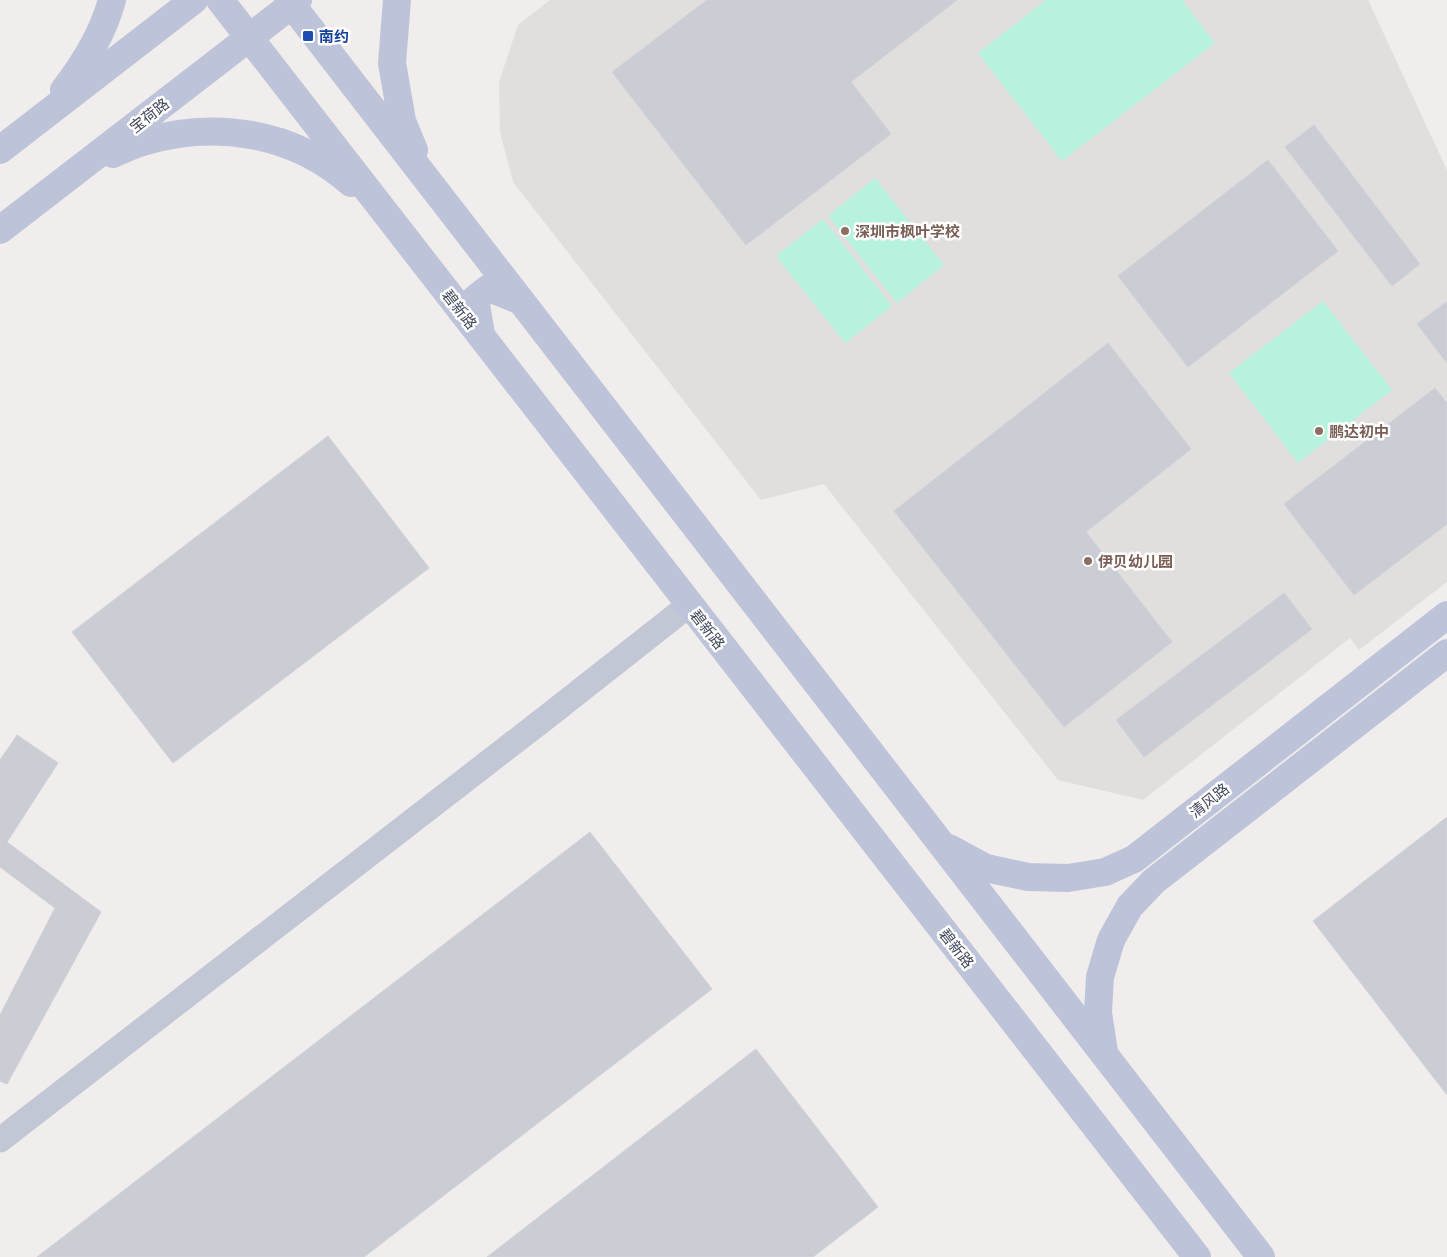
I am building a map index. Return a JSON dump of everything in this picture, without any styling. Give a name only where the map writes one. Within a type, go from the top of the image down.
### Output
[{"type":"main road","points":[[45,115],[80,70],[106,22],[112,0]]},
{"type":"main road","points":[[0,150],[194,0]]},
{"type":"main road","name":"碧新路","points":[[220,0],[1197,1257]]},
{"type":"main road","points":[[397,0],[392,63],[402,121],[429,183]]},
{"type":"main road","points":[[292,2],[519,300],[1260,1257]]},
{"type":"main road","name":"宝荷路","points":[[0,230],[292,2]]},
{"type":"main road","points":[[82,167],[142,142],[196,131],[250,134],[292,146],[335,169],[386,214]]},
{"type":"main road","points":[[482,337],[475,299],[489,288],[519,300]]},
{"type":"main road","name":"清风路","points":[[939,843],[986,868],[1028,877],[1068,878],[1105,872],[1134,859],[1447,615]]},
{"type":"main road","name":"清风路","points":[[1105,1056],[1098,1013],[1100,977],[1111,940],[1130,906],[1154,881],[1447,653]]},
{"type":"street","points":[[0,1140],[689,605]]},
{"type":"shaded area","points":[[550,0],[1368,0],[1447,170],[1447,582],[1359,650],[1350,638],[1143,800],[1058,780],[824,484],[761,500],[513,182],[500,132],[499,82],[518,25]]},
{"type":"green space","points":[[1046,0],[1182,0],[1215,43],[1062,161],[978,53]]},
{"type":"green space","points":[[875,178],[944,265],[897,303],[828,216]]},
{"type":"green space","points":[[823,219],[892,306],[845,343],[776,256]]},
{"type":"green space","points":[[1323,301],[1392,390],[1298,463],[1229,373]]},
{"type":"building","points":[[707,0],[957,0],[851,82],[891,134],[746,245],[612,72]]},
{"type":"building","points":[[1314,125],[1420,264],[1392,286],[1285,147]]},
{"type":"building","points":[[1268,160],[1338,251],[1188,367],[1118,276]]},
{"type":"building","points":[[1446,302],[1447,304],[1447,363],[1417,324]]},
{"type":"building","points":[[1108,343],[1191,449],[1086,532],[1172,642],[1064,727],[894,511]]},
{"type":"building","points":[[1435,388],[1447,403],[1447,524],[1354,595],[1284,504]]},
{"type":"building","points":[[328,436],[429,568],[173,763],[72,632]]},
{"type":"building","points":[[1284,593],[1312,629],[1144,757],[1116,720]]},
{"type":"building","points":[[17,735],[58,763],[7,842],[101,912],[7,1084],[0,1081],[0,1015],[55,908],[0,867],[0,760]]},
{"type":"building","points":[[1447,817],[1447,1095],[1313,921]]},
{"type":"building","points":[[590,832],[712,989],[364,1257],[37,1257]]},
{"type":"building","points":[[756,1049],[878,1207],[813,1257],[487,1257]]},
{"type":"place","name":"南约","points":[[308,36]]},
{"type":"place","name":"深圳市枫叶学校","points":[[845,231]]},
{"type":"place","name":"鹏达初中","points":[[1319,431]]},
{"type":"place","name":"伊贝幼儿园","points":[[1088,561]]}]
